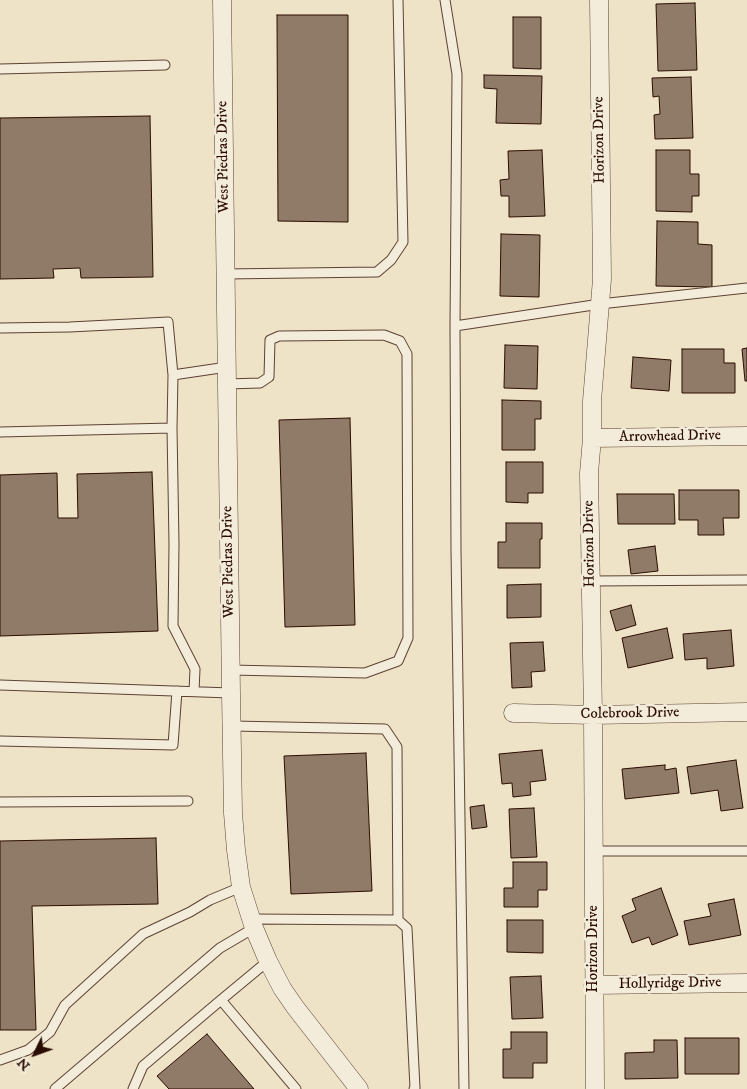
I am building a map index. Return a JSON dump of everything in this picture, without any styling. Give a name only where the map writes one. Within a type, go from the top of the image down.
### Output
[{"type":"street","name":"West Piedras Drive","points":[[222,0],[231,693],[233,813],[236,850],[241,887],[252,923],[268,961],[282,988],[353,1087]]},
{"type":"street","name":"Horizon Drive","points":[[595,1089],[590,473],[592,402],[602,279],[599,0]]},
{"type":"street","name":"Arrowhead Drive","points":[[592,438],[747,436]]},
{"type":"street","name":"Colebrook Drive","points":[[514,713],[593,715],[747,712]]},
{"type":"street","name":"Hollyridge Drive","points":[[593,985],[747,983]]},
{"type":"lane","points":[[225,274],[377,272],[391,260],[403,242],[398,0]]},
{"type":"lane","points":[[445,0],[456,74],[456,550],[464,1089]]},
{"type":"lane","points":[[0,69],[165,65]]},
{"type":"lane","points":[[455,326],[600,304],[747,288]]},
{"type":"lane","points":[[0,328],[168,322],[173,374],[173,626],[195,669],[194,691]]},
{"type":"lane","points":[[173,374],[227,375],[260,383],[269,377],[270,340],[279,336],[384,335],[400,341],[407,354],[408,638],[398,661],[365,673],[231,670]]},
{"type":"lane","points":[[0,432],[172,428]]},
{"type":"lane","points":[[591,581],[747,580]]},
{"type":"lane","points":[[0,685],[231,693]]},
{"type":"lane","points":[[0,742],[173,745],[177,690]]},
{"type":"lane","points":[[232,726],[385,729],[397,747],[398,920]]},
{"type":"lane","points":[[0,802],[188,801]]},
{"type":"lane","points":[[593,851],[747,851]]},
{"type":"lane","points":[[0,1060],[28,1050],[50,1032],[65,1004],[143,934],[190,912],[210,900],[241,887]]},
{"type":"lane","points":[[55,1089],[220,948],[252,923],[398,920],[408,928],[414,1089]]},
{"type":"lane","points":[[133,1089],[142,1066],[268,961]]},
{"type":"lane","points":[[221,1000],[296,1089]]},
{"type":"building","points":[[695,3],[697,70],[658,71],[656,4]]},
{"type":"building","points":[[277,15],[348,15],[348,222],[278,221]]},
{"type":"building","points":[[513,17],[541,17],[541,69],[513,68]]},
{"type":"building","points":[[484,75],[542,76],[541,124],[496,123],[497,89],[484,88]]},
{"type":"building","points":[[691,77],[693,138],[655,139],[654,115],[660,114],[659,96],[653,97],[652,78]]},
{"type":"building","points":[[150,116],[153,277],[81,278],[80,268],[53,269],[54,278],[0,279],[0,118]]},
{"type":"building","points":[[542,150],[545,216],[509,217],[509,196],[501,196],[500,180],[509,179],[508,151]]},
{"type":"building","points":[[656,150],[690,150],[690,174],[699,174],[699,196],[692,196],[692,212],[656,211]]},
{"type":"building","points":[[657,221],[698,222],[698,244],[712,245],[712,287],[656,286]]},
{"type":"building","points":[[501,234],[540,235],[539,297],[500,296]]},
{"type":"building","points":[[505,345],[538,346],[537,389],[504,388]]},
{"type":"building","points":[[747,348],[747,381],[745,381],[742,349]]},
{"type":"building","points":[[682,349],[724,349],[724,363],[735,363],[735,393],[682,393]]},
{"type":"building","points":[[633,357],[671,360],[669,391],[631,388]]},
{"type":"building","points":[[502,400],[541,401],[541,419],[535,419],[535,450],[502,450]]},
{"type":"building","points":[[350,418],[355,625],[285,627],[279,420]]},
{"type":"building","points":[[506,462],[543,462],[543,493],[528,493],[528,503],[506,502]]},
{"type":"building","points":[[152,472],[158,631],[0,636],[0,475],[57,473],[58,518],[78,518],[77,474]]},
{"type":"building","points":[[679,490],[739,490],[739,518],[723,518],[724,535],[698,535],[698,520],[679,520]]},
{"type":"building","points":[[617,494],[674,494],[675,524],[618,524]]},
{"type":"building","points":[[506,523],[542,523],[540,568],[498,568],[498,542],[506,542]]},
{"type":"building","points":[[655,546],[658,571],[631,574],[628,550]]},
{"type":"building","points":[[541,584],[541,617],[507,618],[507,585]]},
{"type":"building","points":[[631,605],[636,625],[616,631],[610,611]]},
{"type":"building","points":[[667,628],[673,658],[628,668],[622,638]]},
{"type":"building","points":[[731,630],[734,666],[707,669],[707,658],[685,660],[683,634]]},
{"type":"building","points":[[543,642],[545,671],[531,672],[532,687],[512,688],[510,643]]},
{"type":"building","points":[[542,750],[546,780],[530,782],[531,795],[513,797],[512,783],[502,784],[499,754]]},
{"type":"building","points":[[366,753],[372,891],[291,894],[284,756]]},
{"type":"building","points":[[736,760],[743,808],[721,811],[718,790],[691,794],[687,767]]},
{"type":"building","points":[[665,765],[665,770],[676,768],[679,793],[625,799],[622,769]]},
{"type":"building","points":[[484,805],[487,827],[472,829],[470,807]]},
{"type":"building","points":[[534,808],[537,857],[511,858],[509,809]]},
{"type":"building","points":[[156,838],[158,904],[32,906],[36,1030],[0,1030],[0,841]]},
{"type":"building","points":[[513,862],[547,862],[547,890],[538,890],[538,907],[504,907],[504,888],[513,888]]},
{"type":"building","points":[[661,888],[678,935],[652,945],[649,937],[632,943],[622,916],[636,910],[632,899]]},
{"type":"building","points":[[734,899],[741,935],[689,945],[684,921],[711,916],[708,904]]},
{"type":"building","points":[[507,920],[543,920],[543,953],[507,952]]},
{"type":"building","points":[[541,976],[543,1018],[512,1019],[510,977]]},
{"type":"building","points":[[511,1032],[547,1032],[547,1063],[533,1063],[533,1078],[503,1078],[503,1049],[511,1049]]},
{"type":"building","points":[[207,1034],[254,1089],[169,1089],[157,1076]]},
{"type":"building","points":[[685,1038],[739,1038],[739,1074],[685,1074]]},
{"type":"building","points":[[654,1040],[677,1040],[678,1078],[625,1079],[625,1053],[654,1052]]}]
